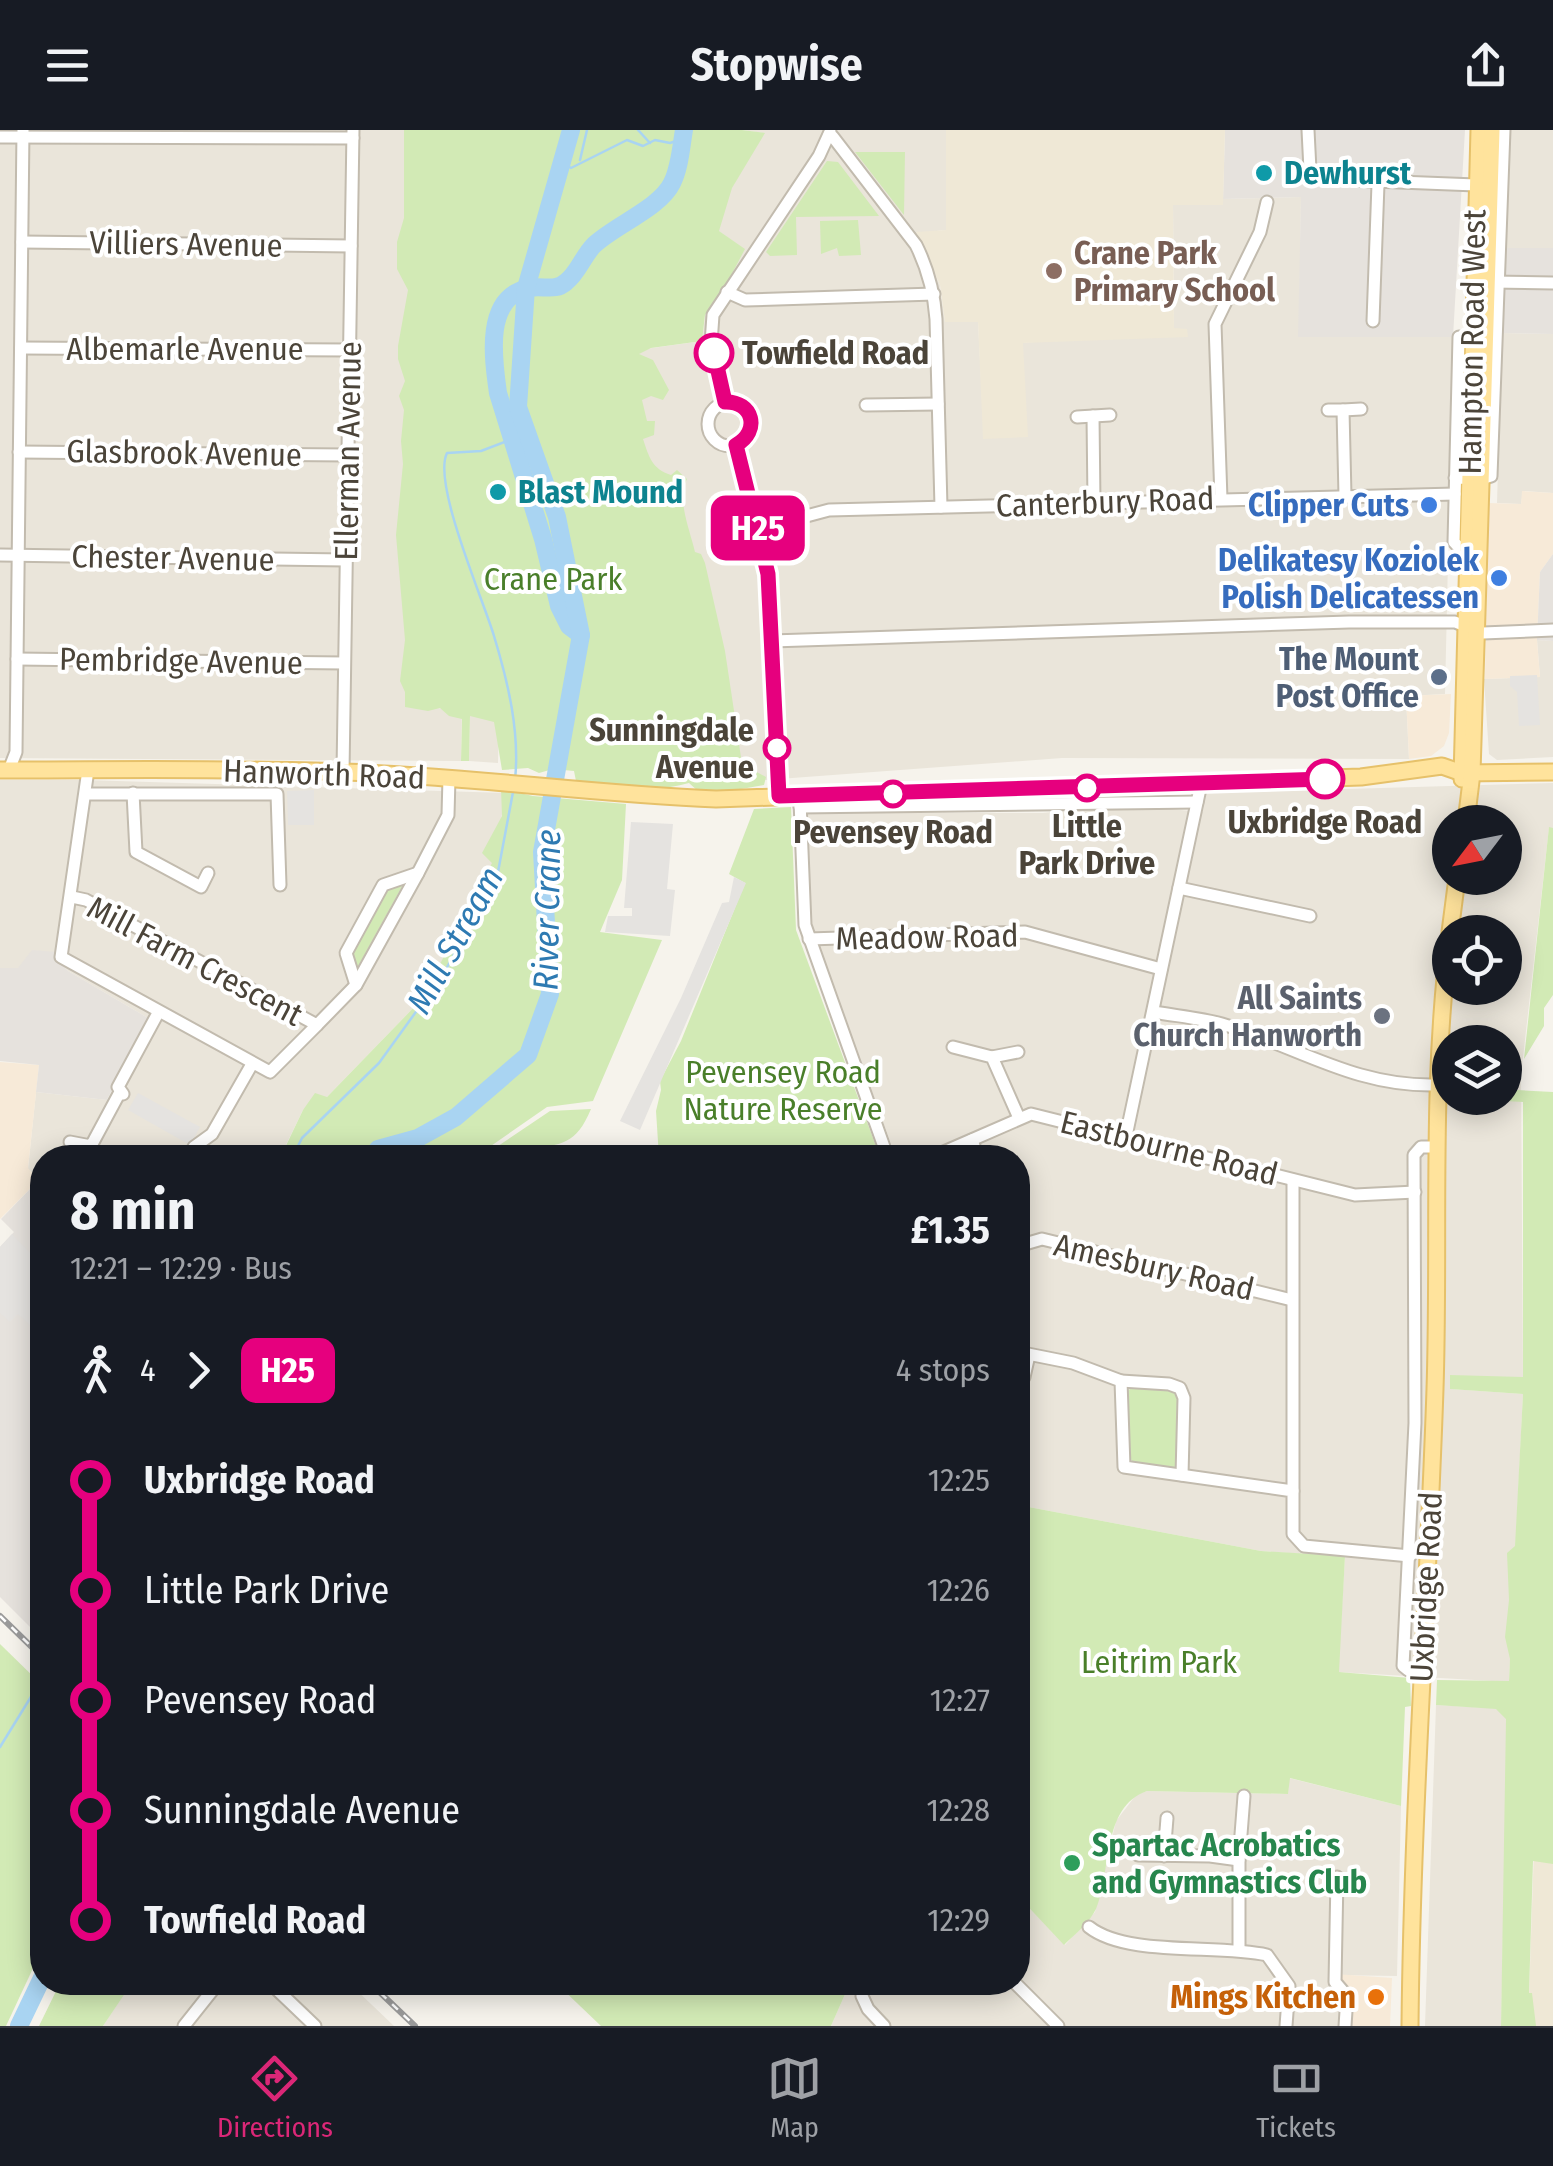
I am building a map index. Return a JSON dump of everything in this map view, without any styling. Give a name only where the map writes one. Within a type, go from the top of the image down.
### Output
[{"type":"main road","name":"Hampton Road West","points":[[1479,130],[1476,185],[1487,282]]},
{"type":"main road","name":"Hampton Road West","points":[[1470,628],[1466,555],[1469,479],[1487,282],[1492,130]]},
{"type":"main road","name":"Hampton Road West","points":[[1467,773],[1469,479]]},
{"type":"main road","name":"Hanworth Road","points":[[12,770],[343,772],[515,783],[646,797],[779,796],[800,802],[1201,784],[1414,772],[1442,766],[1467,773],[1553,772]]},
{"type":"main road","points":[[1465,805],[1467,773]]},
{"type":"main road","name":"Uxbridge Road","points":[[1410,2026],[1418,1734],[1434,1417],[1436,1115]]},
{"type":"street","points":[[1308,130],[1310,170],[1322,179],[1476,185],[1490,197]]},
{"type":"street","name":"Hampton Road West","points":[[1466,555],[1454,542],[1455,494],[1469,479],[1491,476],[1487,282],[1504,130]]},
{"type":"street","points":[[725,402],[710,332],[713,315],[819,156],[830,133],[916,245],[934,294],[940,507]]},
{"type":"street","points":[[12,770],[16,752],[18,660],[23,134]]},
{"type":"street","points":[[0,138],[23,134],[353,134]]},
{"type":"street","name":"Ellerman Avenue","points":[[343,772],[353,134]]},
{"type":"street","points":[[1373,321],[1378,184]]},
{"type":"street","points":[[1222,499],[1215,324],[1260,232],[1268,202]]},
{"type":"street","name":"Villiers Avenue","points":[[22,242],[350,246]]},
{"type":"street","points":[[1487,282],[1553,283]]},
{"type":"street","points":[[728,292],[746,300],[934,294]]},
{"type":"street","name":"Hampton Road West","points":[[1459,337],[1469,479]]},
{"type":"street","name":"Albemarle Avenue","points":[[21,348],[349,350]]},
{"type":"street","points":[[725,402],[740,404],[750,415],[748,436],[736,445],[716,441],[708,430],[709,415],[725,402]]},
{"type":"street","points":[[866,405],[938,404]]},
{"type":"street","points":[[1328,410],[1361,408]]},
{"type":"street","points":[[1344,410],[1346,496]]},
{"type":"street","points":[[1078,417],[1110,415]]},
{"type":"street","points":[[1092,416],[1094,503]]},
{"type":"street","points":[[736,445],[768,574],[779,796]]},
{"type":"street","name":"Glasbrook Avenue","points":[[20,452],[348,455]]},
{"type":"street","name":"Canterbury Road","points":[[758,529],[829,510],[1455,494]]},
{"type":"street","name":"Chester Avenue","points":[[0,555],[346,560]]},
{"type":"street","points":[[772,640],[1350,622],[1454,622],[1470,628],[1553,630]]},
{"type":"street","name":"Pembridge Avenue","points":[[18,660],[344,663]]},
{"type":"street","points":[[88,770],[62,958],[252,1064],[212,1134],[199,1145]]},
{"type":"street","name":"Mill Farm Crescent","points":[[252,1064],[270,1072],[356,986],[448,815],[449,778]]},
{"type":"street","points":[[1126,1136],[1201,784]]},
{"type":"street","points":[[133,793],[136,852],[201,887],[208,874]]},
{"type":"street","name":"Hanworth Road","points":[[86,794],[277,794],[280,885]]},
{"type":"street","points":[[883,1145],[804,926],[800,802],[1197,802]]},
{"type":"street","name":"Mill Farm Crescent","points":[[356,986],[346,953],[383,885],[418,873]]},
{"type":"street","points":[[1179,888],[1310,916]]},
{"type":"street","name":"Mill Farm Crescent","points":[[72,897],[86,900],[317,1025]]},
{"type":"street","name":"Meadow Road","points":[[809,939],[1025,932],[1161,969]]},
{"type":"street","points":[[1154,1012],[1222,1024],[1346,1073],[1406,1086],[1432,1085]]},
{"type":"street","points":[[94,1145],[121,1093],[118,1087],[158,1013]]},
{"type":"street","points":[[953,1047],[992,1058],[1018,1052]]},
{"type":"street","points":[[992,1058],[1019,1118]]},
{"type":"street","name":"Eastbourne Road","points":[[960,1145],[1031,1114],[1355,1195],[1415,1192]]},
{"type":"street","points":[[972,1140],[974,1145]]},
{"type":"street","points":[[70,1142],[76,1145]]},
{"type":"street","name":"Uxbridge Road","points":[[1408,1670],[1404,1666],[1414,1423],[1414,1154],[1421,1148],[1436,1147]]},
{"type":"street","points":[[1293,1180],[1293,1534],[1304,1546],[1410,1556]]},
{"type":"street","name":"Amesbury Road","points":[[1030,1242],[1042,1239],[1292,1300]]},
{"type":"street","points":[[1030,1355],[1073,1363],[1121,1380],[1180,1388],[1184,1398],[1182,1475]]},
{"type":"street","points":[[1121,1380],[1119,1466],[1293,1491]]},
{"type":"street","points":[[1238,1949],[1244,1796]]},
{"type":"street","points":[[1164,1856],[1166,1818]]},
{"type":"street","points":[[1138,1855],[1239,1860]]},
{"type":"street","points":[[1337,1877],[1335,1982],[1347,1996],[1346,2026]]},
{"type":"street","points":[[1089,1927],[1098,1942],[1238,1949],[1267,1955],[1288,1986],[1286,2026]]},
{"type":"street","points":[[184,2026],[209,1995]]},
{"type":"street","points":[[282,1995],[314,2026]]},
{"type":"street","points":[[1027,1995],[1058,2026]]},
{"type":"street","points":[[862,1996],[884,2026]]},
{"type":"shaded area","points":[[0,130],[410,130],[406,707],[462,709],[461,761],[0,758]]},
{"type":"shaded area","points":[[742,130],[946,130],[946,230],[917,233],[940,285],[945,322],[978,322],[984,439],[1023,343],[1174,329],[1173,205],[1222,205],[1223,199],[1301,197],[1299,337],[1453,337],[1445,694],[1406,696],[1409,759],[1062,758],[739,782],[617,353],[702,341],[705,316],[744,249],[710,225],[763,133]]},
{"type":"shaded area","name":"Crane Park Primary School","points":[[946,130],[1225,130],[1223,205],[1173,205],[1174,328],[1187,329],[1188,337],[1023,343],[1028,437],[983,439],[978,322],[945,322],[940,285],[916,232],[946,230]]},
{"type":"shaded area","points":[[1225,130],[1465,130],[1453,337],[1298,337],[1301,197],[1223,199]]},
{"type":"shaded area","points":[[1509,130],[1553,130],[1553,248],[1506,248]]},
{"type":"shaded area","points":[[1506,248],[1553,248],[1553,334],[1502,333]]},
{"type":"shaded area","points":[[1502,333],[1553,334],[1553,493],[1523,491],[1521,504],[1497,503]]},
{"type":"shaded area","points":[[1522,491],[1553,493],[1553,554],[1540,572],[1540,677],[1485,679],[1488,503],[1521,504]]},
{"type":"shaded area","points":[[1553,554],[1553,641],[1537,640],[1540,572]]},
{"type":"shaded area","points":[[1537,640],[1553,641],[1553,757],[1497,760],[1489,754],[1484,679],[1540,677]]},
{"type":"shaded area","points":[[1537,675],[1540,725],[1519,726],[1517,692],[1510,686],[1510,676]]},
{"type":"shaded area","points":[[1451,694],[1449,733],[1444,746],[1431,756],[1409,759],[1406,696]]},
{"type":"shaded area","points":[[470,714],[499,715],[498,763],[469,761]]},
{"type":"shaded area","points":[[0,780],[506,793],[492,868],[422,999],[327,1097],[303,1110],[286,1145],[30,1145],[36,1092],[107,1100],[148,1018],[56,960],[0,968]]},
{"type":"shaded area","points":[[1553,783],[1553,828],[1549,828],[1522,1066],[1522,1025],[1432,1025],[1432,1115],[1521,1115],[1523,1378],[1450,1376],[1451,1389],[1523,1394],[1509,1682],[1338,1672],[1345,1557],[1261,1551],[1030,1507],[1030,1145],[892,1145],[810,924],[802,813],[1043,813],[1123,805],[1203,812],[1205,793]]},
{"type":"shaded area","points":[[314,790],[314,825],[288,825],[287,791]]},
{"type":"shaded area","points":[[631,822],[673,824],[667,889],[675,890],[670,936],[605,932],[608,916],[632,916],[632,908],[624,908]]},
{"type":"shaded area","points":[[734,877],[746,883],[640,1130],[620,1121],[681,998],[722,903],[729,902]]},
{"type":"shaded area","points":[[32,950],[57,952],[57,960],[68,971],[148,1018],[107,1100],[36,1092],[39,1065],[0,1061],[0,968],[18,968]]},
{"type":"shaded area","points":[[0,1062],[39,1065],[28,1168],[30,1189],[0,1219]]},
{"type":"shaded area","points":[[138,1093],[200,1127],[190,1145],[128,1110]]},
{"type":"shaded area","points":[[30,1189],[30,1627],[0,1597],[0,1247],[14,1232],[1,1219]]},
{"type":"shaded area","points":[[12,1234],[30,1253],[30,1326],[18,1314],[10,1322],[0,1313],[0,1247]]},
{"type":"shaded area","points":[[1553,1549],[1553,2026],[1528,2026],[1544,1555]]},
{"type":"shaded area","points":[[1436,1705],[1508,1709],[1501,2026],[1425,2026]]},
{"type":"shaded area","points":[[1289,1778],[1401,1806],[1397,1976],[1335,1975],[1347,1996],[1345,2026],[831,2026],[845,1995],[1030,1995],[1030,1909],[1065,1945],[1095,1912],[1116,1821],[1136,1795],[1147,1791],[1288,1794]]},
{"type":"shaded area","points":[[1335,1974],[1392,1978],[1390,2026],[1345,2026],[1347,1996]]},
{"type":"shaded area","points":[[123,1995],[362,1995],[394,2026],[103,2026]]},
{"type":"green space","name":"Crane Park","points":[[404,130],[765,133],[732,188],[719,231],[745,249],[717,302],[705,315],[702,341],[651,348],[639,354],[653,360],[669,390],[663,400],[651,396],[642,400],[647,421],[655,421],[654,435],[643,439],[655,466],[671,475],[677,470],[687,479],[683,495],[685,514],[695,552],[701,554],[705,563],[725,651],[742,764],[766,777],[764,785],[699,792],[689,783],[633,787],[576,781],[574,771],[502,770],[494,722],[470,716],[469,761],[461,761],[462,719],[449,716],[440,708],[428,711],[405,707],[400,681],[405,640],[396,535],[403,464],[404,410],[399,396],[405,381],[398,346],[408,290],[397,269],[397,242],[404,218]]},
{"type":"green space","points":[[855,152],[905,152],[904,215]]},
{"type":"green space","points":[[827,161],[838,162],[879,216],[796,217],[797,255],[770,256],[766,252]]},
{"type":"green space","points":[[858,220],[861,255],[839,256],[837,248],[821,254],[820,221]]},
{"type":"green space","points":[[501,789],[533,796],[626,804],[622,880],[600,932],[662,940],[593,1101],[547,1107],[492,1145],[286,1145],[315,1093],[327,1097],[422,999],[492,863],[482,853],[502,816]]},
{"type":"green space","name":"Pevensey Road Nature Reserve","points":[[791,807],[796,930],[876,1145],[658,1145],[656,1111],[660,1081],[681,1041],[745,883],[729,874],[754,809]]},
{"type":"green space","points":[[1549,827],[1553,828],[1553,995],[1544,1008],[1544,1026],[1524,1059]]},
{"type":"green space","points":[[404,883],[356,970],[351,954],[385,889]]},
{"type":"green space","points":[[1522,1090],[1553,1092],[1553,1864],[1533,1861],[1529,1993],[1536,2026],[1501,2026],[1506,1719],[1496,1709],[1436,1705],[1437,1680],[1509,1681],[1505,1637],[1509,1600],[1507,1553],[1515,1546],[1523,1394],[1450,1389],[1450,1375],[1523,1377]]},
{"type":"green space","points":[[591,1109],[580,1130],[566,1141],[553,1145],[499,1145],[550,1111]]},
{"type":"green space","points":[[1133,1387],[1167,1388],[1177,1394],[1177,1465],[1171,1470],[1135,1465],[1128,1455],[1125,1393]]},
{"type":"green space","name":"Leitrim Park","points":[[1030,1507],[1261,1551],[1345,1556],[1339,1672],[1410,1678],[1401,1806],[1290,1778],[1288,1794],[1147,1791],[1132,1799],[1122,1811],[1110,1842],[1096,1909],[1064,1945],[1030,1909]]},
{"type":"green space","points":[[0,1644],[30,1673],[30,1975],[6,2026],[0,2026]]},
{"type":"green space","points":[[54,1995],[124,1995],[103,2026],[39,2026]]},
{"type":"green space","points":[[569,1995],[845,1995],[831,2026],[601,2026]]},
{"type":"waterway","name":"River Crane","points":[[393,1145],[418,1138],[456,1117],[528,1055],[550,994],[542,852],[581,635],[557,517],[518,407],[526,288],[571,130]]},
{"type":"waterway","points":[[580,160],[587,130]]},
{"type":"waterway","points":[[638,130],[650,143]]},
{"type":"waterway","name":"River Crane","points":[[581,635],[569,626],[559,606],[543,539],[498,393],[494,363],[498,316],[504,303],[515,294],[529,288],[562,285],[594,245],[658,200],[677,170],[684,130]]},
{"type":"waterway","points":[[566,165],[571,168],[627,140],[643,146],[655,140],[670,143],[682,139]]},
{"type":"waterway","name":"Mill Stream","points":[[510,440],[481,451],[447,453],[444,468],[452,514],[508,689],[516,744],[515,780]]},
{"type":"waterway","name":"Mill Stream","points":[[298,1145],[379,1063],[444,973],[498,872],[513,792]]},
{"type":"waterway","name":"Mill Stream","points":[[0,1747],[30,1698]]},
{"type":"waterway","name":"River Crane","points":[[19,2026],[34,1995]]},
{"type":"railway","points":[[0,1616],[30,1645]]},
{"type":"railway","points":[[383,1995],[415,2026]]},
{"type":"bus line","name":"H25","points":[[714,353],[725,402],[746,408],[752,422],[748,436],[736,445],[768,574],[779,796],[1325,779]]},
{"type":"place","name":"Dewhurst","points":[[1264,173]]},
{"type":"place","name":"Crane Park Primary School","points":[[1054,271]]},
{"type":"place","name":"Towfield Road","points":[[714,353]]},
{"type":"place","name":"Blast Mound","points":[[498,492]]},
{"type":"place","name":"Clipper Cuts","points":[[1429,505]]},
{"type":"place","name":"Delikatesy Koziolek Polish Delicatessen","points":[[1499,578]]},
{"type":"place","name":"The Mount Post Office","points":[[1439,677]]},
{"type":"place","name":"Sunningdale Avenue","points":[[777,748]]},
{"type":"place","name":"Uxbridge Road","points":[[1325,779]]},
{"type":"place","name":"Little Park Drive","points":[[1087,788]]},
{"type":"place","name":"Pevensey Road","points":[[893,794]]},
{"type":"place","name":"All Saints Church Hanworth","points":[[1382,1016]]},
{"type":"place","name":"Spartac Acrobatics and Gymnastics Club","points":[[1072,1863]]},
{"type":"place","name":"Mings Kitchen","points":[[1376,1997]]}]
